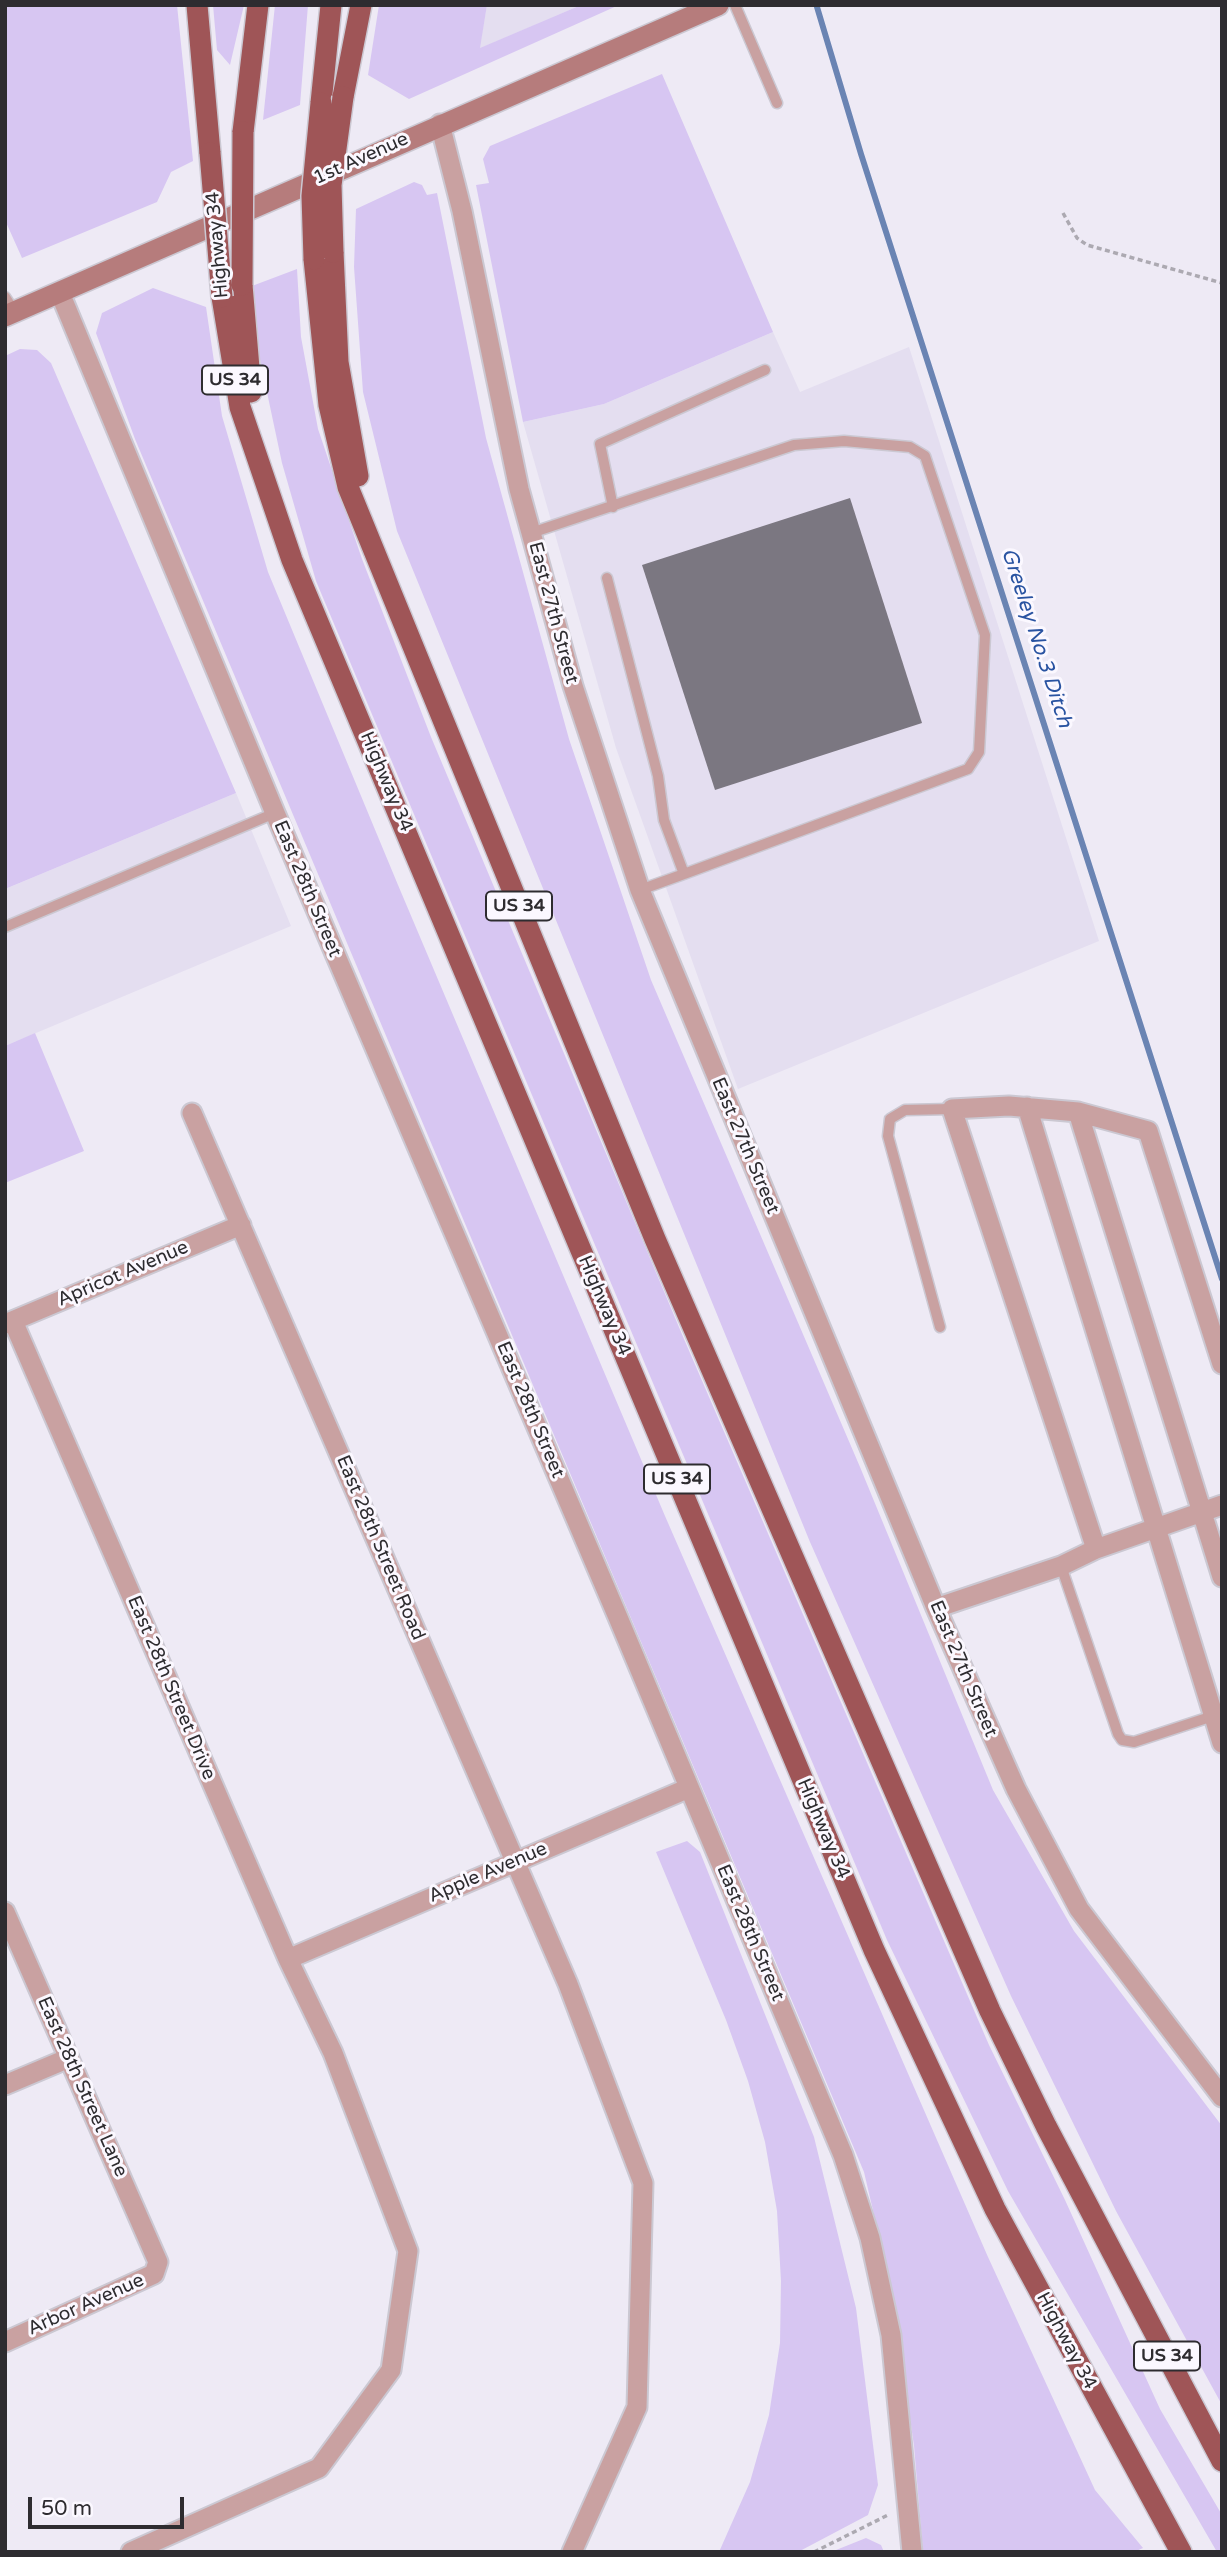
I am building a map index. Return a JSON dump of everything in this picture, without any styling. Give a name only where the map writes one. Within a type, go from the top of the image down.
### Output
[{"type":"highway","name":"Highway 34","points":[[197,5],[222,297],[240,408],[292,560],[874,1950],[995,2209],[1181,2552]]},
{"type":"highway","points":[[258,5],[243,132],[242,285],[259,460]]},
{"type":"highway","points":[[323,255],[312,196],[331,5]]},
{"type":"highway","points":[[323,255],[344,97],[361,5]]},
{"type":"highway","name":"US 34","points":[[323,255],[358,479],[383,573],[655,1239],[990,2011],[1052,2137],[1222,2460]]},
{"type":"main road","name":"1st Avenue","points":[[8,308],[60,293],[440,124],[718,5]]},
{"type":"street","name":"East 27th Street","points":[[440,124],[462,211],[519,489],[573,686],[640,890],[936,1608],[1016,1790],[1079,1909],[1222,2097]]},
{"type":"street","name":"East 28th Street","points":[[60,293],[275,813],[843,2155],[870,2238],[891,2335],[912,2552]]},
{"type":"street","points":[[1027,1107],[1222,1744]]},
{"type":"street","points":[[1096,1549],[951,1110],[1027,1107],[1078,1112],[1148,1131],[1222,1364]]},
{"type":"street","points":[[1078,1112],[1222,1577]]},
{"type":"street","name":"East 28th Street Road","points":[[192,1113],[568,1984],[643,2183],[637,2407],[572,2552]]},
{"type":"street","name":"Apricot Avenue","points":[[9,1322],[241,1225]]},
{"type":"street","name":"East 28th Street Drive","points":[[9,1322],[288,1959],[333,2053],[408,2252],[391,2370],[319,2468],[131,2552]]},
{"type":"street","points":[[936,1608],[1060,1566],[1096,1549],[1200,1510],[1222,1505]]},
{"type":"street","name":"Apple Avenue","points":[[288,1959],[689,1788]]},
{"type":"street","name":"East 28th Street Lane","points":[[5,1912],[158,2262]]},
{"type":"street","points":[[5,2085],[69,2058]]},
{"type":"street","name":"Arbor Avenue","points":[[5,2342],[155,2274],[158,2262]]},
{"type":"lane","points":[[735,5],[777,103]]},
{"type":"lane","points":[[613,507],[600,444],[765,370]]},
{"type":"lane","points":[[531,533],[794,445],[844,441],[910,447],[925,456],[985,635],[979,752],[968,769],[640,890]]},
{"type":"lane","points":[[607,578],[658,776],[664,820],[684,874]]},
{"type":"lane","points":[[5,927],[275,813]]},
{"type":"lane","points":[[940,1327],[888,1136],[890,1119],[905,1110],[951,1110]]},
{"type":"lane","points":[[1060,1566],[1122,1740],[1141,1740],[1213,1716]]},
{"type":"path","points":[[1063,213],[1077,238],[1087,246],[1222,283]]},
{"type":"path","points":[[814,2552],[908,2506]]},
{"type":"shaded area","points":[[5,5],[177,5],[193,161],[171,172],[157,202],[22,258],[5,220]]},
{"type":"shaded area","points":[[213,5],[244,5],[230,65],[217,50]]},
{"type":"shaded area","points":[[275,5],[308,5],[300,105],[263,120]]},
{"type":"shaded area","points":[[379,5],[487,5],[480,48],[581,5],[619,5],[409,99],[368,75]]},
{"type":"shaded area","points":[[487,5],[581,5],[479,49]]},
{"type":"shaded area","points":[[662,74],[773,332],[604,404],[523,422],[476,185],[489,183],[483,159],[490,146]]},
{"type":"shaded area","points":[[414,182],[422,185],[427,195],[437,193],[486,438],[569,739],[651,980],[860,1467],[993,1790],[1074,1931],[1222,2126],[1222,2405],[1116,2211],[1011,1996],[810,1542],[397,531],[363,392],[354,267],[356,209]]},
{"type":"shaded area","points":[[297,269],[301,337],[318,429],[362,559],[431,737],[684,1339],[989,2045],[1065,2200],[1160,2409],[1222,2515],[1222,2552],[1217,2552],[1008,2191],[887,1940],[316,581],[282,463],[258,350],[252,286]]},
{"type":"shaded area","points":[[153,288],[206,307],[222,416],[268,572],[665,1516],[988,2257],[1095,2490],[1143,2548],[1134,2552],[923,2552],[914,2446],[892,2292],[864,2172],[135,439],[96,333],[102,313]]},
{"type":"shaded area","points":[[773,332],[800,392],[909,347],[1099,941],[738,1089],[616,748],[523,422],[604,404]]},
{"type":"shaded area","points":[[20,349],[37,350],[51,363],[236,793],[5,889],[5,356]]},
{"type":"shaded area","points":[[236,793],[291,926],[5,1046],[5,889]]},
{"type":"shaded area","points":[[35,1033],[84,1151],[5,1183],[5,1046]]},
{"type":"shaded area","points":[[687,1841],[700,1852],[814,2137],[856,2308],[878,2485],[868,2515],[798,2552],[719,2552],[750,2482],[769,2415],[780,2343],[781,2281],[777,2211],[765,2142],[748,2081],[726,2020],[656,1852]]},
{"type":"shaded area","points":[[866,2538],[881,2545],[884,2552],[831,2552]]},
{"type":"building","points":[[850,498],[922,723],[715,790],[642,565]]},
{"type":"waterway","name":"Greeley No.3 Ditch","points":[[817,7],[861,154],[1222,1279]]}]
